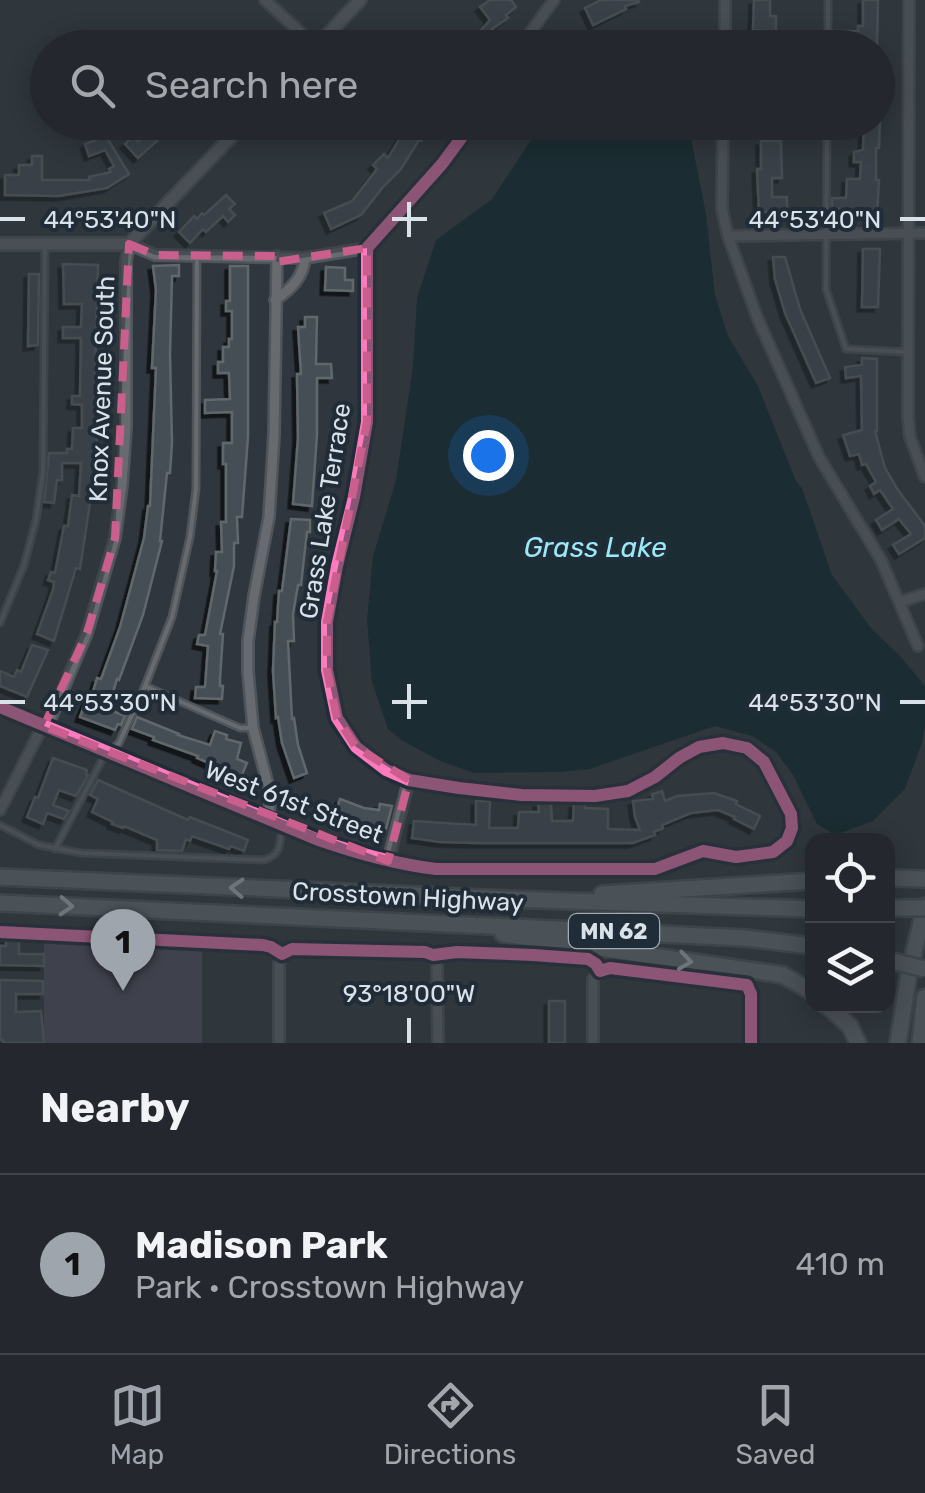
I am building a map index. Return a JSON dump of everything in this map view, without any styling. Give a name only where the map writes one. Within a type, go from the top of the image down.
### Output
[{"type":"highway","name":"Crosstown Highway","points":[[0,876],[509,900],[805,909]]},
{"type":"highway","points":[[895,878],[925,879]]},
{"type":"highway","points":[[509,900],[805,882]]},
{"type":"highway","name":"Crosstown Highway","points":[[0,902],[746,938],[805,945]]},
{"type":"highway","points":[[895,908],[925,907],[909,972],[898,1043]]},
{"type":"highway","points":[[415,922],[783,975],[805,988]]},
{"type":"highway","points":[[895,962],[925,969]]},
{"type":"highway","points":[[920,1043],[925,997]]},
{"type":"highway","points":[[836,1013],[850,1026],[858,1043]]},
{"type":"street","points":[[264,0],[297,30]]},
{"type":"street","points":[[332,30],[360,0]]},
{"type":"street","points":[[532,30],[554,0]]},
{"type":"street","points":[[725,30],[726,0]]},
{"type":"street","points":[[909,0],[910,437],[925,477]]},
{"type":"street","points":[[129,244],[227,140]]},
{"type":"street","points":[[0,244],[129,244],[155,256],[305,258],[367,248],[460,140]]},
{"type":"street","points":[[723,140],[722,209],[757,316],[819,456],[880,560],[921,646]]},
{"type":"street","points":[[728,236],[925,234]]},
{"type":"street","name":"Knox Avenue South","points":[[0,810],[51,718],[87,633],[115,538],[126,427],[129,244]]},
{"type":"street","name":"Grass Lake Terrace","points":[[367,248],[367,422],[327,622],[327,670],[337,718],[356,748],[386,770],[410,780],[522,795],[595,796],[628,791],[699,746],[747,748],[764,762],[791,814],[792,828],[786,842],[773,852],[736,857],[703,851]]},
{"type":"street","points":[[268,819],[270,796],[254,728],[248,642],[269,518],[277,256]]},
{"type":"street","points":[[275,300],[289,292],[302,274],[305,258]]},
{"type":"street","points":[[900,602],[925,594]]},
{"type":"street","name":"West 61st Street","points":[[0,707],[283,826],[388,862],[436,869],[640,870],[655,869],[703,851]]},
{"type":"street","points":[[388,862],[410,780]]},
{"type":"street","points":[[279,1043],[279,964],[282,954],[292,949],[433,954],[437,964],[438,1043]]},
{"type":"street","points":[[593,1043],[593,979],[600,970],[610,968],[747,985],[751,1043]]},
{"type":"lane","points":[[828,0],[828,30]]},
{"type":"lane","points":[[828,140],[826,290],[846,349],[908,352]]},
{"type":"lane","points":[[0,624],[24,565],[36,520],[42,472],[45,244]]},
{"type":"lane","points":[[55,849],[102,760],[119,742],[172,617],[190,537],[196,488],[196,256]]},
{"type":"lane","points":[[145,686],[240,728],[254,728]]},
{"type":"lane","points":[[0,825],[39,844],[81,853],[264,860],[274,857],[278,850],[283,826]]},
{"type":"highlighted area","points":[[129,244],[155,255],[277,256],[276,262],[367,248],[367,422],[327,622],[327,670],[337,718],[356,747],[409,780],[388,861],[44,726],[87,633],[115,538]]},
{"type":"shaded area","points":[[44,939],[202,939],[202,1043],[44,1043]]},
{"type":"water","name":"Grass Lake","points":[[531,140],[691,140],[706,214],[715,295],[728,336],[758,386],[802,488],[832,575],[871,628],[925,686],[922,743],[905,789],[873,821],[832,833],[817,824],[793,775],[776,752],[752,736],[715,726],[590,769],[474,773],[440,761],[388,729],[372,682],[367,620],[373,556],[396,480],[413,366],[417,298],[436,240],[492,199]]},
{"type":"building","points":[[490,0],[511,0],[516,7],[493,30],[481,30],[490,20],[480,7]]},
{"type":"building","points":[[601,0],[639,2],[593,25],[585,8]]},
{"type":"building","points":[[754,0],[770,0],[770,16],[776,16],[776,30],[753,30]]},
{"type":"building","points":[[863,0],[878,0],[877,30],[858,30],[858,26],[863,26]]},
{"type":"building","points":[[108,140],[129,174],[107,188],[59,196],[5,195],[5,175],[19,175],[19,165],[32,165],[32,156],[42,156],[42,180],[90,180],[89,177],[111,172],[109,169],[114,166],[105,150],[89,156],[85,144]]},
{"type":"building","points":[[129,140],[158,140],[138,158],[125,144]]},
{"type":"building","points":[[399,140],[419,140],[401,169],[361,215],[331,229],[324,213],[352,201],[377,169],[373,165],[384,154],[388,158]]},
{"type":"building","points":[[863,140],[879,140],[876,148],[877,215],[856,215],[856,209],[832,209],[832,198],[846,198],[847,179],[860,179],[861,162],[854,162],[854,152],[863,150]]},
{"type":"building","points":[[761,141],[781,141],[782,178],[772,178],[772,197],[787,197],[787,213],[759,212],[757,169],[761,169]]},
{"type":"building","points":[[226,195],[235,204],[229,209],[235,215],[228,222],[223,216],[190,243],[179,232],[194,216],[197,219],[204,215]]},
{"type":"building","points":[[863,249],[880,249],[878,307],[862,307]]},
{"type":"building","points":[[773,257],[785,257],[800,309],[830,378],[816,383],[785,313]]},
{"type":"building","points":[[63,264],[98,265],[96,463],[80,569],[76,568],[54,641],[37,634],[53,590],[54,582],[48,580],[51,572],[55,573],[72,495],[79,496],[81,463],[62,463],[62,480],[57,480],[54,503],[44,502],[49,453],[67,453],[67,449],[72,449],[73,428],[82,428],[82,405],[72,404],[72,396],[80,396],[81,338],[63,338],[63,327],[81,327],[82,304],[64,304]]},
{"type":"building","points":[[179,265],[179,276],[172,276],[172,443],[162,541],[143,615],[108,709],[125,716],[115,730],[80,717],[86,701],[90,702],[97,678],[101,679],[120,627],[150,506],[156,368],[152,368],[156,290],[153,266]]},
{"type":"building","points":[[230,266],[248,266],[248,437],[242,517],[237,517],[238,543],[234,543],[234,566],[220,634],[222,699],[195,698],[196,687],[205,687],[208,646],[197,644],[199,635],[205,635],[217,571],[216,552],[222,552],[221,522],[226,522],[223,443],[232,443],[232,412],[205,413],[205,400],[230,399],[229,373],[218,373],[218,362],[223,362],[223,347],[229,347],[232,339],[232,311],[226,311],[226,301],[230,301]]},
{"type":"building","points":[[326,267],[345,268],[345,280],[353,280],[353,291],[325,290]]},
{"type":"building","points":[[29,274],[39,274],[38,345],[28,346]]},
{"type":"building","points":[[305,317],[317,317],[316,364],[331,364],[332,378],[317,378],[312,506],[293,504],[297,374],[301,374],[298,327],[305,327]]},
{"type":"building","points":[[862,358],[877,359],[875,431],[885,468],[925,526],[925,538],[899,554],[893,545],[911,534],[899,519],[882,530],[876,520],[893,509],[880,490],[874,494],[870,486],[876,482],[866,464],[862,465],[859,454],[850,456],[843,435],[862,430],[861,376],[846,378],[845,367],[862,365]]},
{"type":"building","points":[[291,519],[310,520],[293,614],[294,641],[288,641],[292,719],[307,773],[294,778],[276,718],[273,671],[275,622]]},
{"type":"building","points":[[32,645],[48,650],[27,697],[0,686],[0,671],[14,677],[17,670],[21,672]]},
{"type":"building","points":[[137,717],[210,745],[215,731],[241,743],[237,759],[247,763],[241,777],[132,729]]},
{"type":"building","points":[[53,758],[87,770],[88,775],[76,796],[59,790],[53,805],[69,811],[64,819],[47,813],[43,824],[27,817]]},
{"type":"building","points":[[98,780],[188,820],[190,817],[248,840],[244,851],[192,836],[190,841],[186,839],[182,851],[157,850],[157,840],[112,824],[92,812],[98,799],[90,795]]},
{"type":"building","points":[[662,791],[665,801],[677,796],[714,793],[737,801],[736,804],[760,816],[754,829],[718,810],[691,813],[662,825],[655,835],[633,843],[477,843],[412,838],[414,821],[476,825],[476,801],[490,801],[489,828],[518,828],[519,812],[539,812],[538,803],[551,804],[552,821],[573,821],[574,804],[585,804],[585,808],[608,809],[608,829],[640,830],[633,801],[653,799],[652,794]]},
{"type":"building","points":[[340,799],[364,808],[379,810],[380,804],[392,806],[385,833],[334,816]]},
{"type":"building","points":[[6,939],[19,939],[19,954],[44,954],[44,966],[0,965],[0,946],[6,946]]},
{"type":"building","points":[[0,980],[43,981],[43,994],[16,994],[16,1012],[41,1011],[44,1043],[0,1040]]},
{"type":"building","points":[[549,1001],[565,1001],[565,1043],[549,1043]]},
{"type":"cycle path","points":[[0,707],[316,839],[420,867],[655,869],[703,851],[736,857],[773,852],[787,841],[792,828],[791,814],[764,762],[747,748],[723,743],[699,747],[628,791],[595,796],[522,795],[409,780],[386,770],[356,747],[337,718],[327,670],[327,622],[367,422],[367,248],[460,140]]},
{"type":"cycle path","points":[[0,932],[263,945],[282,954],[292,949],[588,959],[600,971],[610,968],[747,985],[751,994],[751,1043]]},
{"type":"place","name":"Madison Park","points":[[123,991]]}]
